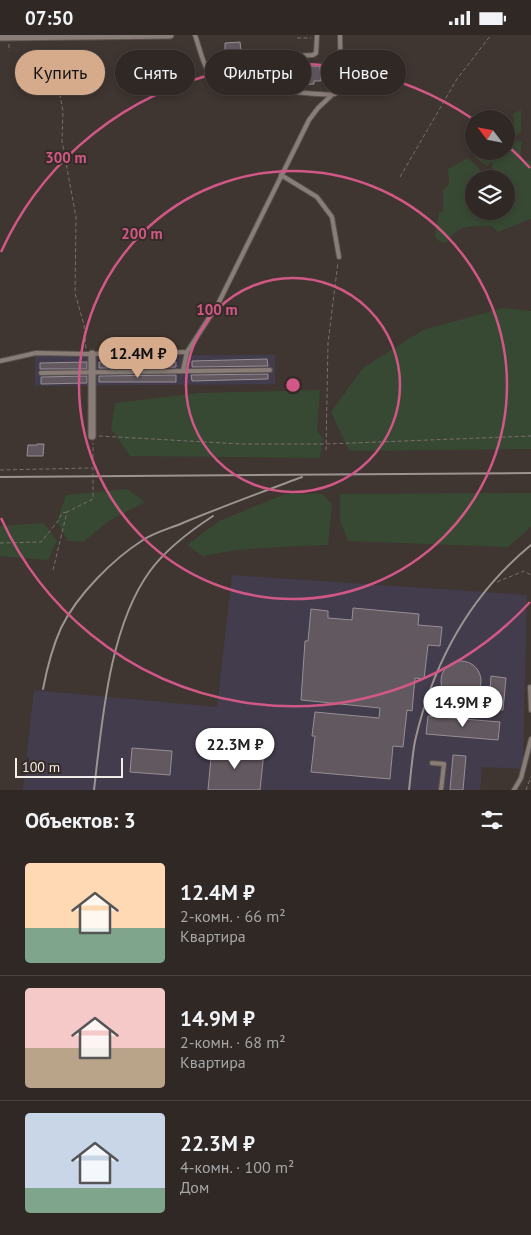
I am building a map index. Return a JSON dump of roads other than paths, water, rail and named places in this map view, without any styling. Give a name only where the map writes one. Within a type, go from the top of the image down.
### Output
[{"type":"street","points":[[0,37],[170,35]]},
{"type":"street","points":[[89,354],[92,373],[92,436]]},
{"type":"lane","points":[[195,35],[208,71],[218,83],[232,90],[246,93],[304,92],[321,95]]},
{"type":"lane","points":[[340,35],[340,50]]},
{"type":"lane","points":[[311,55],[316,53],[317,36]]},
{"type":"lane","points":[[183,371],[187,352],[218,304],[309,121],[318,108],[332,95]]},
{"type":"lane","points":[[281,175],[317,197],[332,217],[339,257]]},
{"type":"lane","points":[[0,361],[36,353],[187,352]]},
{"type":"lane","points":[[41,373],[270,370]]},
{"type":"lane","points":[[530,687],[531,710]]},
{"type":"lane","points":[[514,790],[521,778],[531,739]]},
{"type":"lane","points":[[432,763],[444,764],[441,790]]},
{"type":"railway","points":[[0,477],[531,473]]},
{"type":"railway","points":[[43,689],[48,666],[61,628],[76,603],[108,567],[120,557],[153,535],[302,477]]},
{"type":"railway","points":[[94,790],[104,706],[116,647],[125,619],[136,594],[150,571],[163,555],[187,534],[213,516]]},
{"type":"railway","points":[[409,790],[415,741],[432,685],[443,658],[456,633],[489,586],[531,545]]}]
